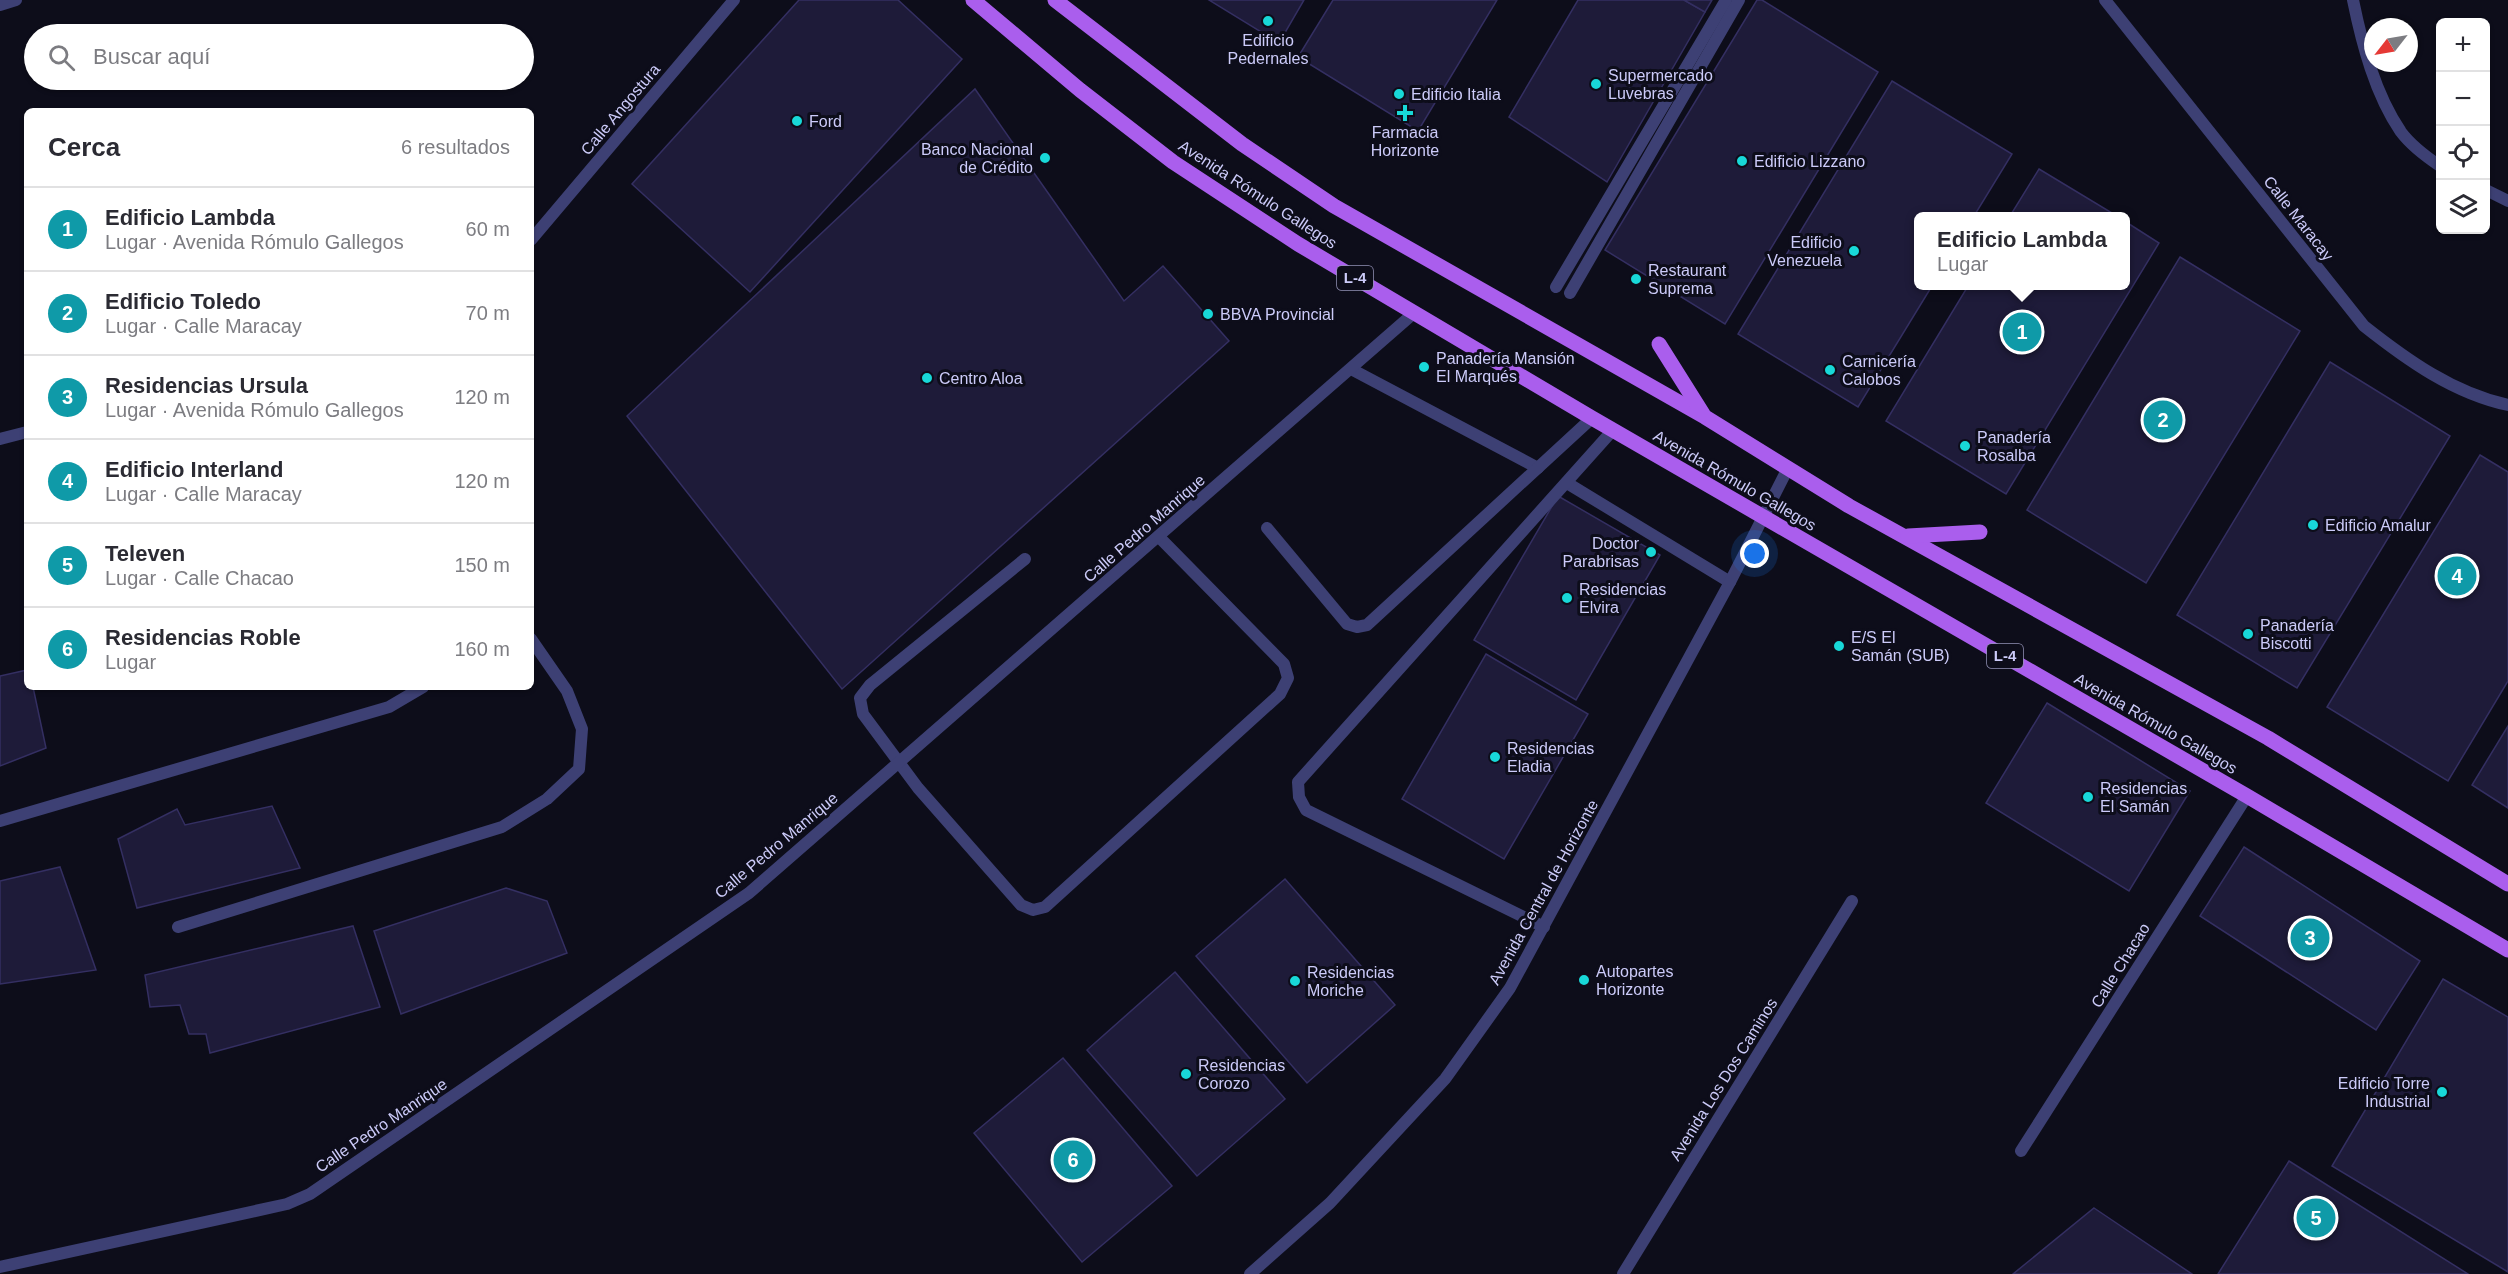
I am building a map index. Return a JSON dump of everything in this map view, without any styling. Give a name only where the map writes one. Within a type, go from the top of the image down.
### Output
[{"type":"main road","name":"Avenida Rómulo Gallegos","points":[[973,0],[1080,90],[1173,162],[1298,244],[1592,418],[2247,796],[2508,950]]},
{"type":"main road","name":"Avenida Rómulo Gallegos","points":[[1055,0],[1067,5],[1242,144],[1334,206],[1705,417],[1787,470],[2268,738],[2508,884]]},
{"type":"main road","points":[[1659,344],[1705,417]]},
{"type":"main road","points":[[1908,536],[1980,532]]},
{"type":"street","points":[[0,5],[16,0]]},
{"type":"street","name":"Calle Angostura","points":[[534,236],[734,0]]},
{"type":"street","points":[[1556,287],[1726,0]]},
{"type":"street","points":[[1570,293],[1739,0]]},
{"type":"street","name":"Calle Maracay","points":[[2105,0],[2364,326],[2411,363],[2454,385],[2508,405]]},
{"type":"street","points":[[2353,0],[2360,36],[2379,89],[2402,133],[2436,163]]},
{"type":"street","points":[[2490,192],[2508,201]]},
{"type":"street","name":"Calle Pedro Manrique","points":[[0,1267],[287,1204],[310,1194],[748,893],[1414,313]]},
{"type":"street","points":[[1351,369],[1538,468]]},
{"type":"street","points":[[1267,528],[1347,624],[1357,627],[1367,625],[1592,418]]},
{"type":"street","points":[[1544,927],[1306,810],[1299,797],[1298,782],[1613,430]]},
{"type":"street","points":[[0,439],[24,433]]},
{"type":"street","name":"Avenida Central de Horizonte","points":[[1251,1274],[1330,1203],[1445,1078],[1510,988],[1730,582],[1787,470]]},
{"type":"street","points":[[1567,483],[1730,582]]},
{"type":"street","points":[[1025,559],[870,685],[860,698],[863,714],[918,788],[1021,905],[1033,910],[1044,907],[1280,694],[1288,678],[1284,664],[1159,537]]},
{"type":"street","points":[[178,927],[502,828],[547,799],[579,769],[582,729],[567,691],[534,643]]},
{"type":"street","points":[[0,821],[389,707],[418,690]]},
{"type":"street","name":"Calle Chacao","points":[[2021,1152],[2247,796]]},
{"type":"street","name":"Avenida Los Dos Caminos","points":[[1623,1274],[1852,901]]},
{"type":"building","name":"Ford","points":[[799,0],[898,0],[962,59],[750,292],[632,184]]},
{"type":"building","name":"Edificio Pedernales","points":[[1209,0],[1304,0],[1279,43]]},
{"type":"building","name":"Edificio Italia","points":[[1333,0],[1497,0],[1418,131],[1298,57]]},
{"type":"building","name":"Supermercado Luvebras","points":[[1578,0],[1684,0],[1705,12],[1607,182],[1509,117]]},
{"type":"building","points":[[1684,0],[1712,0],[1705,12]]},
{"type":"building","name":"Edificio Lizzano","points":[[1757,0],[1762,0],[1878,72],[1725,324],[1605,250]]},
{"type":"building","name":"Edificio Venezuela","points":[[1892,81],[2012,154],[1976,212],[1914,212],[1914,290],[1930,290],[1858,407],[1738,334]]},
{"type":"building","name":"Centro Aloa","points":[[975,89],[1124,301],[1163,266],[1229,341],[842,689],[627,416]]},
{"type":"building","points":[[2039,169],[2110,212],[2012,212]]},
{"type":"building","points":[[2130,225],[2159,243],[2006,494],[1886,421],[1966,290],[2130,290]]},
{"type":"building","points":[[2180,257],[2300,331],[2146,583],[2027,510]]},
{"type":"building","name":"Edificio Amalur","points":[[2330,362],[2450,436],[2297,688],[2177,615]]},
{"type":"building","points":[[2480,455],[2508,472],[2508,681],[2448,781],[2327,707]]},
{"type":"building","name":"Residencias Elvira","points":[[1558,496],[1660,555],[1576,700],[1474,640]]},
{"type":"building","name":"Residencias Eladia","points":[[1486,654],[1588,714],[1504,859],[1402,799]]},
{"type":"building","points":[[24,671],[24,690],[34,690],[46,748],[0,766],[0,676]]},
{"type":"building","name":"Residencias El Samán","points":[[2047,703],[2190,791],[2129,891],[1986,803]]},
{"type":"building","points":[[2508,726],[2508,808],[2472,785]]},
{"type":"building","points":[[272,806],[300,868],[137,908],[118,839],[177,809],[185,825]]},
{"type":"building","points":[[2244,847],[2420,961],[2376,1030],[2200,916]]},
{"type":"building","points":[[60,867],[96,970],[0,984],[0,881]]},
{"type":"building","name":"Residencias Moriche","points":[[1285,879],[1395,1005],[1307,1083],[1196,956]]},
{"type":"building","points":[[506,888],[547,901],[567,953],[401,1014],[374,931]]},
{"type":"building","points":[[353,926],[380,1007],[210,1053],[206,1034],[189,1034],[180,1005],[150,1007],[145,975]]},
{"type":"building","name":"Residencias Corozo","points":[[1175,972],[1285,1099],[1197,1176],[1087,1050]]},
{"type":"building","name":"Edificio Torre Industrial","points":[[2443,979],[2508,1017],[2508,1272],[2332,1166]]},
{"type":"building","points":[[1063,1058],[1172,1186],[1082,1262],[974,1133]]},
{"type":"building","points":[[2289,1161],[2468,1274],[2218,1274]]},
{"type":"building","points":[[2094,1208],[2192,1274],[2013,1274]]},
{"type":"place","name":"Edificio Pedernales","points":[[1268,21]]},
{"type":"place","name":"Supermercado Luvebras","points":[[1596,84]]},
{"type":"place","name":"Edificio Italia","points":[[1399,94]]},
{"type":"place","name":"Farmacia Horizonte","points":[[1405,113]]},
{"type":"place","name":"Ford","points":[[797,121]]},
{"type":"place","name":"Banco Nacional de Crédito","points":[[1045,158]]},
{"type":"place","name":"Edificio Lizzano","points":[[1742,161]]},
{"type":"place","name":"Edificio Venezuela","points":[[1854,251]]},
{"type":"place","name":"Restaurant Suprema","points":[[1636,279]]},
{"type":"place","name":"BBVA Provincial","points":[[1208,314]]},
{"type":"place","name":"Edificio Lambda","points":[[2022,332]]},
{"type":"place","name":"Panadería Mansión El Marqués","points":[[1424,367]]},
{"type":"place","name":"Carnicería Calobos","points":[[1830,370]]},
{"type":"place","name":"Centro Aloa","points":[[927,378]]},
{"type":"place","name":"Edificio Toledo","points":[[2163,420]]},
{"type":"place","name":"Panadería Rosalba","points":[[1965,446]]},
{"type":"place","name":"Edificio Amalur","points":[[2313,525]]},
{"type":"place","name":"Doctor Parabrisas","points":[[1651,552]]},
{"type":"place","name":"Edificio Interland","points":[[2457,576]]},
{"type":"place","name":"Residencias Elvira","points":[[1567,598]]},
{"type":"place","name":"Panadería Biscotti","points":[[2248,634]]},
{"type":"place","name":"E/S El Samán (SUB)","points":[[1839,646]]},
{"type":"place","name":"Residencias Eladia","points":[[1495,757]]},
{"type":"place","name":"Residencias El Samán","points":[[2088,797]]},
{"type":"place","name":"Residencias Ursula","points":[[2310,938]]},
{"type":"place","name":"Autopartes Horizonte","points":[[1584,980]]},
{"type":"place","name":"Residencias Moriche","points":[[1295,981]]},
{"type":"place","name":"Residencias Corozo","points":[[1186,1074]]},
{"type":"place","name":"Edificio Torre Industrial","points":[[2442,1092]]},
{"type":"place","name":"Residencias Roble","points":[[1073,1160]]},
{"type":"place","name":"Televen","points":[[2316,1218]]}]
